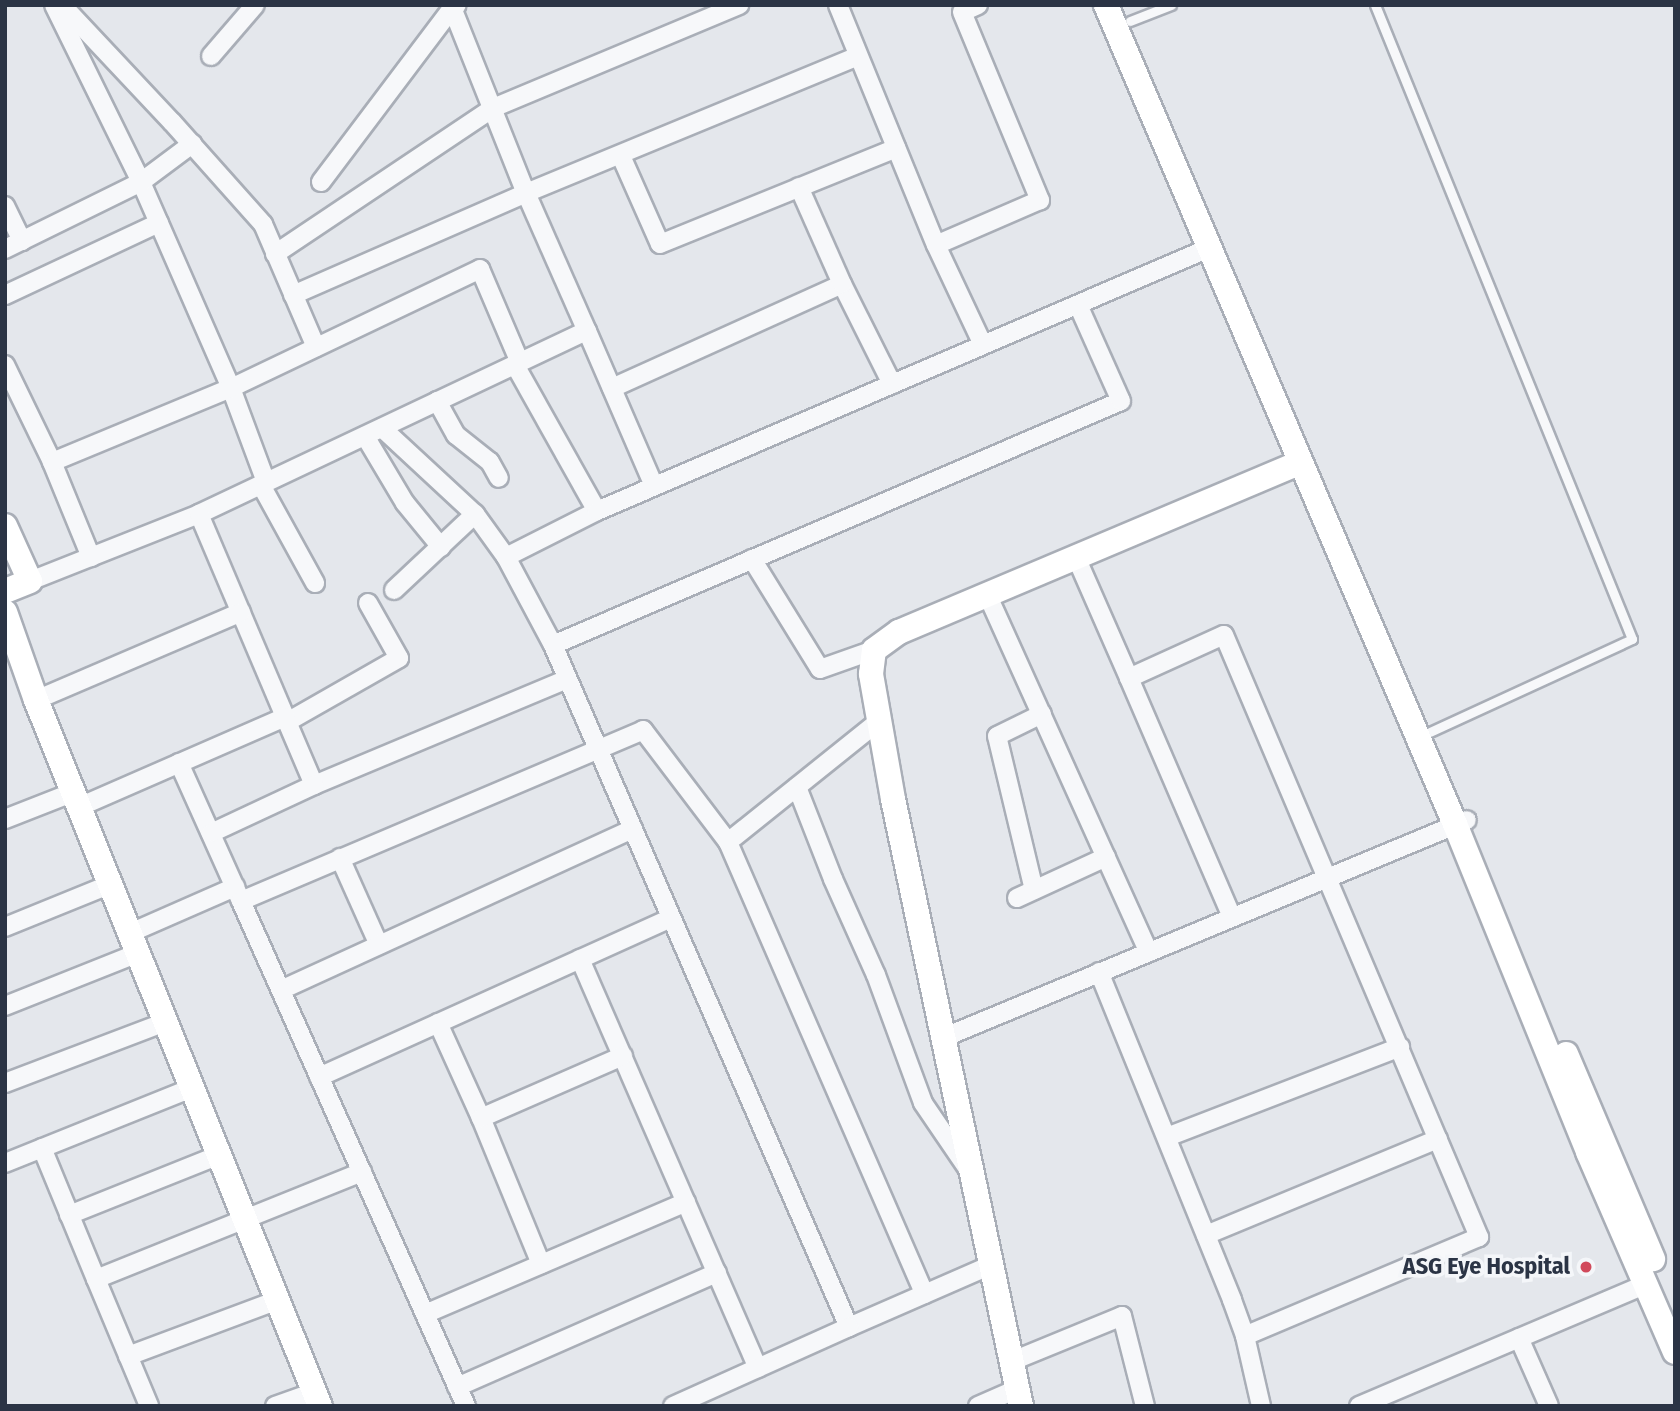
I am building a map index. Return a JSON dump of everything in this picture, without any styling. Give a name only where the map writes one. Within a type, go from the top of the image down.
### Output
[{"type":"street","points":[[54,5],[141,182],[231,388],[263,483],[315,583]]},
{"type":"street","points":[[62,5],[263,224],[316,347]]},
{"type":"street","points":[[211,56],[255,5]]},
{"type":"street","points":[[838,5],[936,245],[983,345]]},
{"type":"street","points":[[1106,5],[1300,463],[1675,1309]]},
{"type":"street","points":[[454,6],[526,193],[654,486]]},
{"type":"street","points":[[321,182],[454,6]]},
{"type":"street","points":[[275,254],[492,108],[728,7]]},
{"type":"street","points":[[936,245],[1040,200],[966,7]]},
{"type":"street","points":[[1127,13],[1430,732],[1461,822],[1588,1152],[1675,1352]]},
{"type":"street","points":[[293,295],[526,193],[859,56]]},
{"type":"street","points":[[5,206],[13,245],[141,182],[192,144]]},
{"type":"street","points":[[621,156],[660,244],[897,148]]},
{"type":"street","points":[[799,187],[842,284],[892,384]]},
{"type":"street","points":[[5,295],[159,223]]},
{"type":"street","points":[[506,556],[654,486],[1209,248]]},
{"type":"street","points":[[52,462],[231,388],[480,269],[518,364],[597,511]]},
{"type":"street","points":[[612,388],[842,284]]},
{"type":"street","points":[[553,645],[1121,401],[1078,305]]},
{"type":"street","points":[[5,591],[199,514],[587,331]]},
{"type":"street","points":[[5,365],[52,462],[91,557]]},
{"type":"street","points":[[437,401],[456,435],[490,462],[499,478]]},
{"type":"street","points":[[382,428],[475,514],[506,556],[553,645],[849,1327]]},
{"type":"street","points":[[365,436],[405,503],[441,547]]},
{"type":"street","points":[[752,559],[820,669],[874,650],[899,632],[1300,463]]},
{"type":"street","points":[[199,514],[314,785]]},
{"type":"street","points":[[394,590],[475,514]]},
{"type":"street","points":[[5,526],[30,581]]},
{"type":"street","points":[[1076,557],[1233,917]]},
{"type":"street","points":[[987,594],[1149,952]]},
{"type":"street","points":[[6,817],[76,799],[179,763],[286,719],[399,658],[368,603]]},
{"type":"street","points":[[5,612],[36,700],[317,1399],[275,1406]]},
{"type":"street","points":[[36,700],[241,612]]},
{"type":"street","points":[[1129,678],[1224,635],[1479,1237],[1245,1336]]},
{"type":"street","points":[[874,650],[871,674],[879,722],[1019,1397],[978,1406]]},
{"type":"street","points":[[211,833],[314,785],[567,679]]},
{"type":"street","points":[[1034,890],[998,736],[1042,714]]},
{"type":"street","points":[[728,842],[879,722]]},
{"type":"street","points":[[5,1006],[238,894],[341,858],[597,747],[643,730],[728,842],[925,1294]]},
{"type":"street","points":[[179,763],[466,1406]]},
{"type":"street","points":[[797,787],[833,879],[876,975],[923,1103],[972,1175]]},
{"type":"street","points":[[944,1037],[1461,822]]},
{"type":"street","points":[[281,990],[633,829]]},
{"type":"street","points":[[1017,898],[1106,857]]},
{"type":"street","points":[[341,858],[379,944]]},
{"type":"street","points":[[5,927],[111,884]]},
{"type":"street","points":[[319,1077],[671,918]]},
{"type":"street","points":[[580,959],[758,1368]]},
{"type":"street","points":[[1099,972],[1245,1336],[1261,1406]]},
{"type":"street","points":[[5,1083],[166,1022]]},
{"type":"street","points":[[438,1023],[481,1118],[541,1264]]},
{"type":"street","points":[[1167,1138],[1400,1047]]},
{"type":"street","points":[[481,1118],[622,1056]]},
{"type":"street","points":[[5,1163],[192,1088]]},
{"type":"street","points":[[1206,1235],[1438,1139]]},
{"type":"street","points":[[42,1148],[149,1406]]},
{"type":"street","points":[[69,1215],[219,1155]]},
{"type":"street","points":[[96,1279],[246,1221],[362,1172]]},
{"type":"street","points":[[425,1314],[686,1202]]},
{"type":"street","points":[[673,1406],[990,1265]]},
{"type":"street","points":[[457,1387],[717,1273]]},
{"type":"street","points":[[1359,1406],[1646,1284]]},
{"type":"street","points":[[128,1356],[278,1300]]},
{"type":"street","points":[[1010,1362],[1122,1316],[1145,1406]]},
{"type":"street","points":[[1519,1338],[1549,1406]]},
{"type":"lane","points":[[1127,13],[1171,5]]},
{"type":"lane","points":[[1375,5],[1632,639],[1430,732]]},
{"type":"place","name":"ASG Eye Hospital","points":[[1586,1267]]}]
